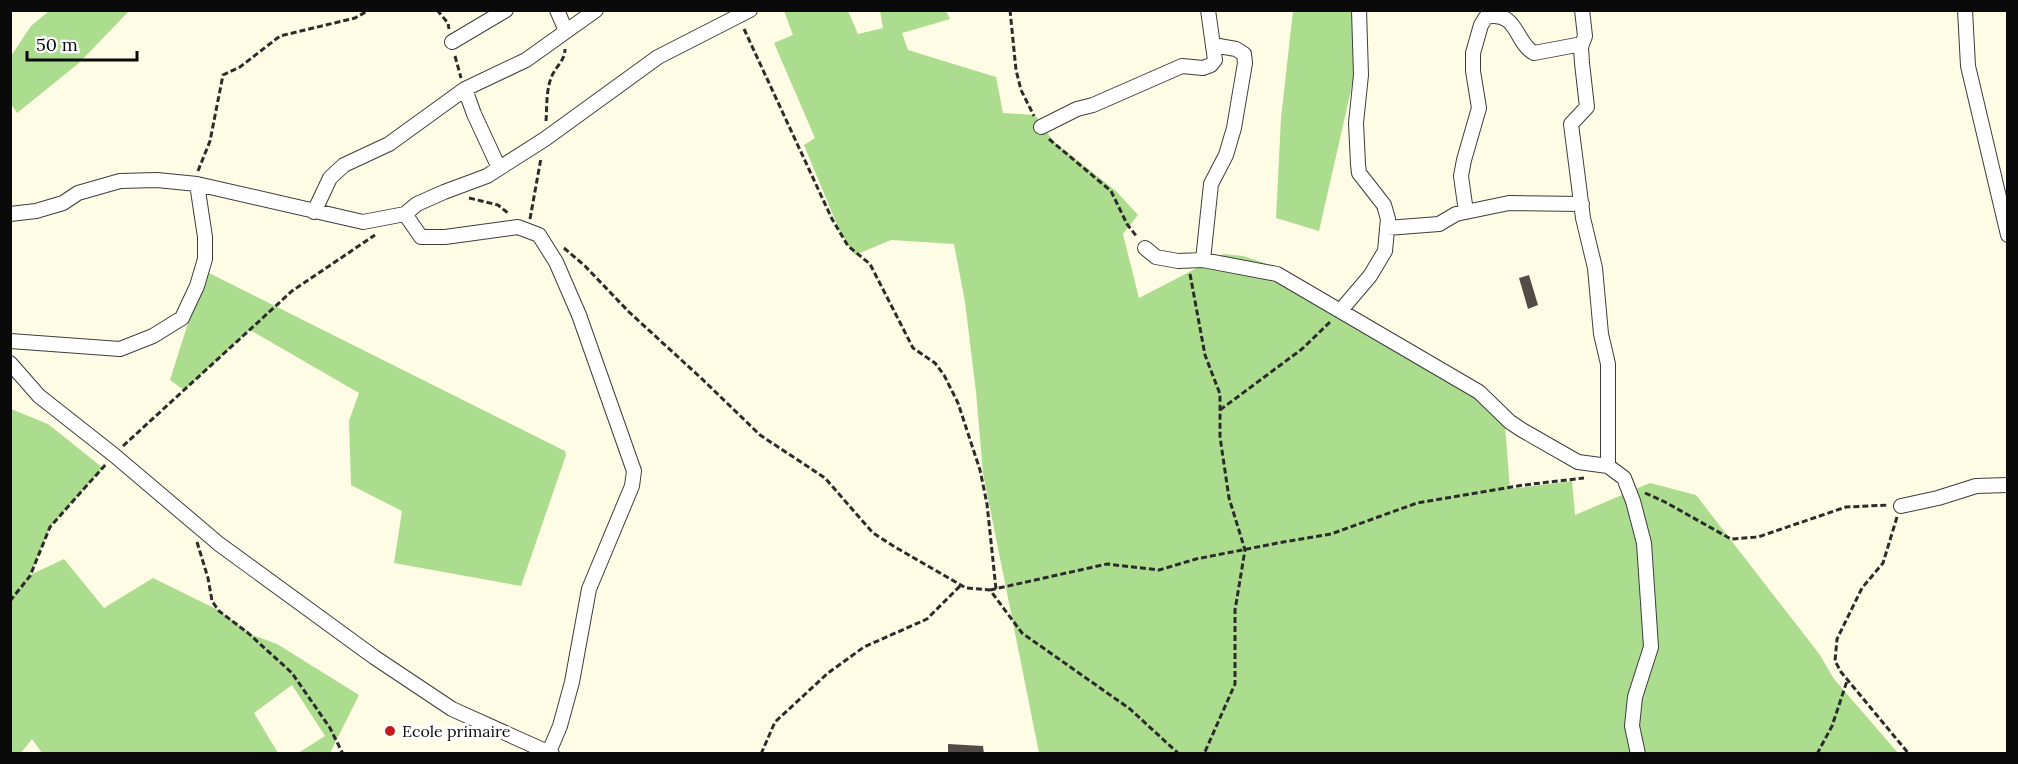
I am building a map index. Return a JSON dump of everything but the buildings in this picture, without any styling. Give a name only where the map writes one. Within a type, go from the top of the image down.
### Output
[{"type":"street","points":[[452,42],[506,10]]},
{"type":"street","points":[[557,10],[566,31]]},
{"type":"street","points":[[314,212],[330,178],[344,165],[389,144],[465,89],[526,60],[596,10]]},
{"type":"street","points":[[1041,127],[1077,109],[1093,105],[1182,66],[1203,68],[1211,65],[1215,60],[1208,10]]},
{"type":"street","points":[[1341,310],[1370,276],[1385,251],[1388,219],[1384,205],[1359,173],[1356,123],[1361,75],[1359,10]]},
{"type":"street","points":[[1582,10],[1585,36],[1582,44],[1582,63],[1587,107],[1571,124],[1583,218],[1595,268],[1599,317],[1608,364],[1608,466]]},
{"type":"street","points":[[1965,10],[1968,66],[2007,235]]},
{"type":"street","points":[[10,214],[36,211],[63,204],[78,193],[120,181],[157,180],[195,184],[363,222],[405,214],[417,204],[487,176],[545,139],[658,57],[744,14]]},
{"type":"street","points":[[1466,212],[1461,176],[1479,108],[1473,70],[1473,53],[1481,25],[1486,17],[1493,16],[1508,21],[1514,26],[1528,50],[1534,53],[1582,44]]},
{"type":"street","points":[[1203,260],[1211,184],[1226,155],[1234,128],[1245,63],[1244,54],[1236,49],[1213,45]]},
{"type":"street","points":[[465,89],[499,168]]},
{"type":"street","points":[[10,340],[73,347],[120,349],[153,336],[182,318],[197,286],[205,259],[205,237],[195,184]]},
{"type":"street","points":[[1387,228],[1439,224],[1456,214],[1509,203],[1582,204]]},
{"type":"street","points":[[10,363],[39,396],[114,455],[219,544],[356,644],[452,709],[551,753],[572,682],[589,589],[632,486],[634,471],[579,315],[561,272],[539,235],[518,227],[446,237],[421,237],[405,214]]},
{"type":"street","points":[[1145,248],[1156,257],[1187,261],[1203,260],[1277,274],[1479,392],[1510,422],[1522,430],[1578,462],[1608,466],[1624,478],[1644,543],[1652,647],[1635,697],[1632,726],[1638,753]]},
{"type":"street","points":[[1901,506],[1938,498],[1976,486],[2007,486]]},
{"type":"path","points":[[195,184],[210,141],[223,75],[240,67],[280,36],[355,18],[369,10]]},
{"type":"path","points":[[1010,10],[1016,70],[1021,90],[1033,115],[1052,142],[1111,191],[1127,224],[1145,248]]},
{"type":"path","points":[[744,14],[765,77],[832,219],[848,246],[870,264],[913,348],[935,363],[944,375],[958,403],[980,470],[987,504],[996,589]]},
{"type":"path","points":[[444,192],[498,205],[528,231]]},
{"type":"path","points":[[10,601],[30,576],[50,527],[114,455],[292,291],[377,233]]},
{"type":"path","points":[[558,242],[760,435],[825,478],[873,532],[966,588],[996,589],[1107,564],[1160,570],[1196,559],[1331,534],[1417,503],[1571,478],[1593,478]]},
{"type":"path","points":[[1187,261],[1205,355],[1220,393],[1220,437],[1229,498],[1245,550],[1235,610],[1235,684],[1204,753]]},
{"type":"path","points":[[1220,410],[1302,350],[1341,310]]},
{"type":"path","points":[[1627,485],[1665,502],[1731,538],[1758,537],[1846,507],[1901,506],[1883,563],[1862,588],[1837,639],[1835,661],[1848,680],[1910,753]]},
{"type":"path","points":[[195,524],[197,544],[208,578],[212,601],[219,611],[248,633],[292,673],[330,728],[343,753]]},
{"type":"path","points":[[761,753],[775,722],[828,673],[864,647],[927,619],[961,585]]},
{"type":"path","points":[[990,590],[1022,633],[1130,709],[1179,753]]},
{"type":"path","points":[[1817,753],[1832,726],[1848,680]]},
{"type":"green space","points":[[49,11],[129,11],[79,63],[17,113],[11,104],[11,56],[31,26]]},
{"type":"green space","points":[[784,11],[848,11],[858,34],[883,28],[880,11],[946,11],[950,19],[902,33],[908,50],[996,77],[1003,113],[1035,115],[1053,141],[1116,191],[1138,215],[1123,234],[1139,298],[1224,254],[1243,256],[1283,269],[1504,413],[1510,489],[1572,481],[1575,515],[1650,483],[1696,495],[1820,655],[1834,679],[1898,753],[1039,753],[983,473],[965,302],[954,244],[891,240],[855,255],[840,232],[804,145],[815,138],[774,43],[793,35]]},
{"type":"green space","points":[[1293,11],[1354,11],[1354,77],[1319,231],[1276,218],[1281,118]]},
{"type":"green space","points":[[207,272],[565,451],[566,455],[521,586],[394,563],[402,511],[351,485],[349,421],[359,393],[250,330],[184,390],[170,380]]},
{"type":"green space","points":[[11,409],[48,424],[103,468],[50,527],[30,575],[64,559],[104,608],[153,578],[218,610],[253,635],[277,644],[359,695],[330,753],[298,753],[325,736],[292,685],[254,713],[278,753],[42,753],[32,739],[21,753],[11,753]]},
{"type":"place","name":"Ecole primaire","points":[[390,731]]}]
